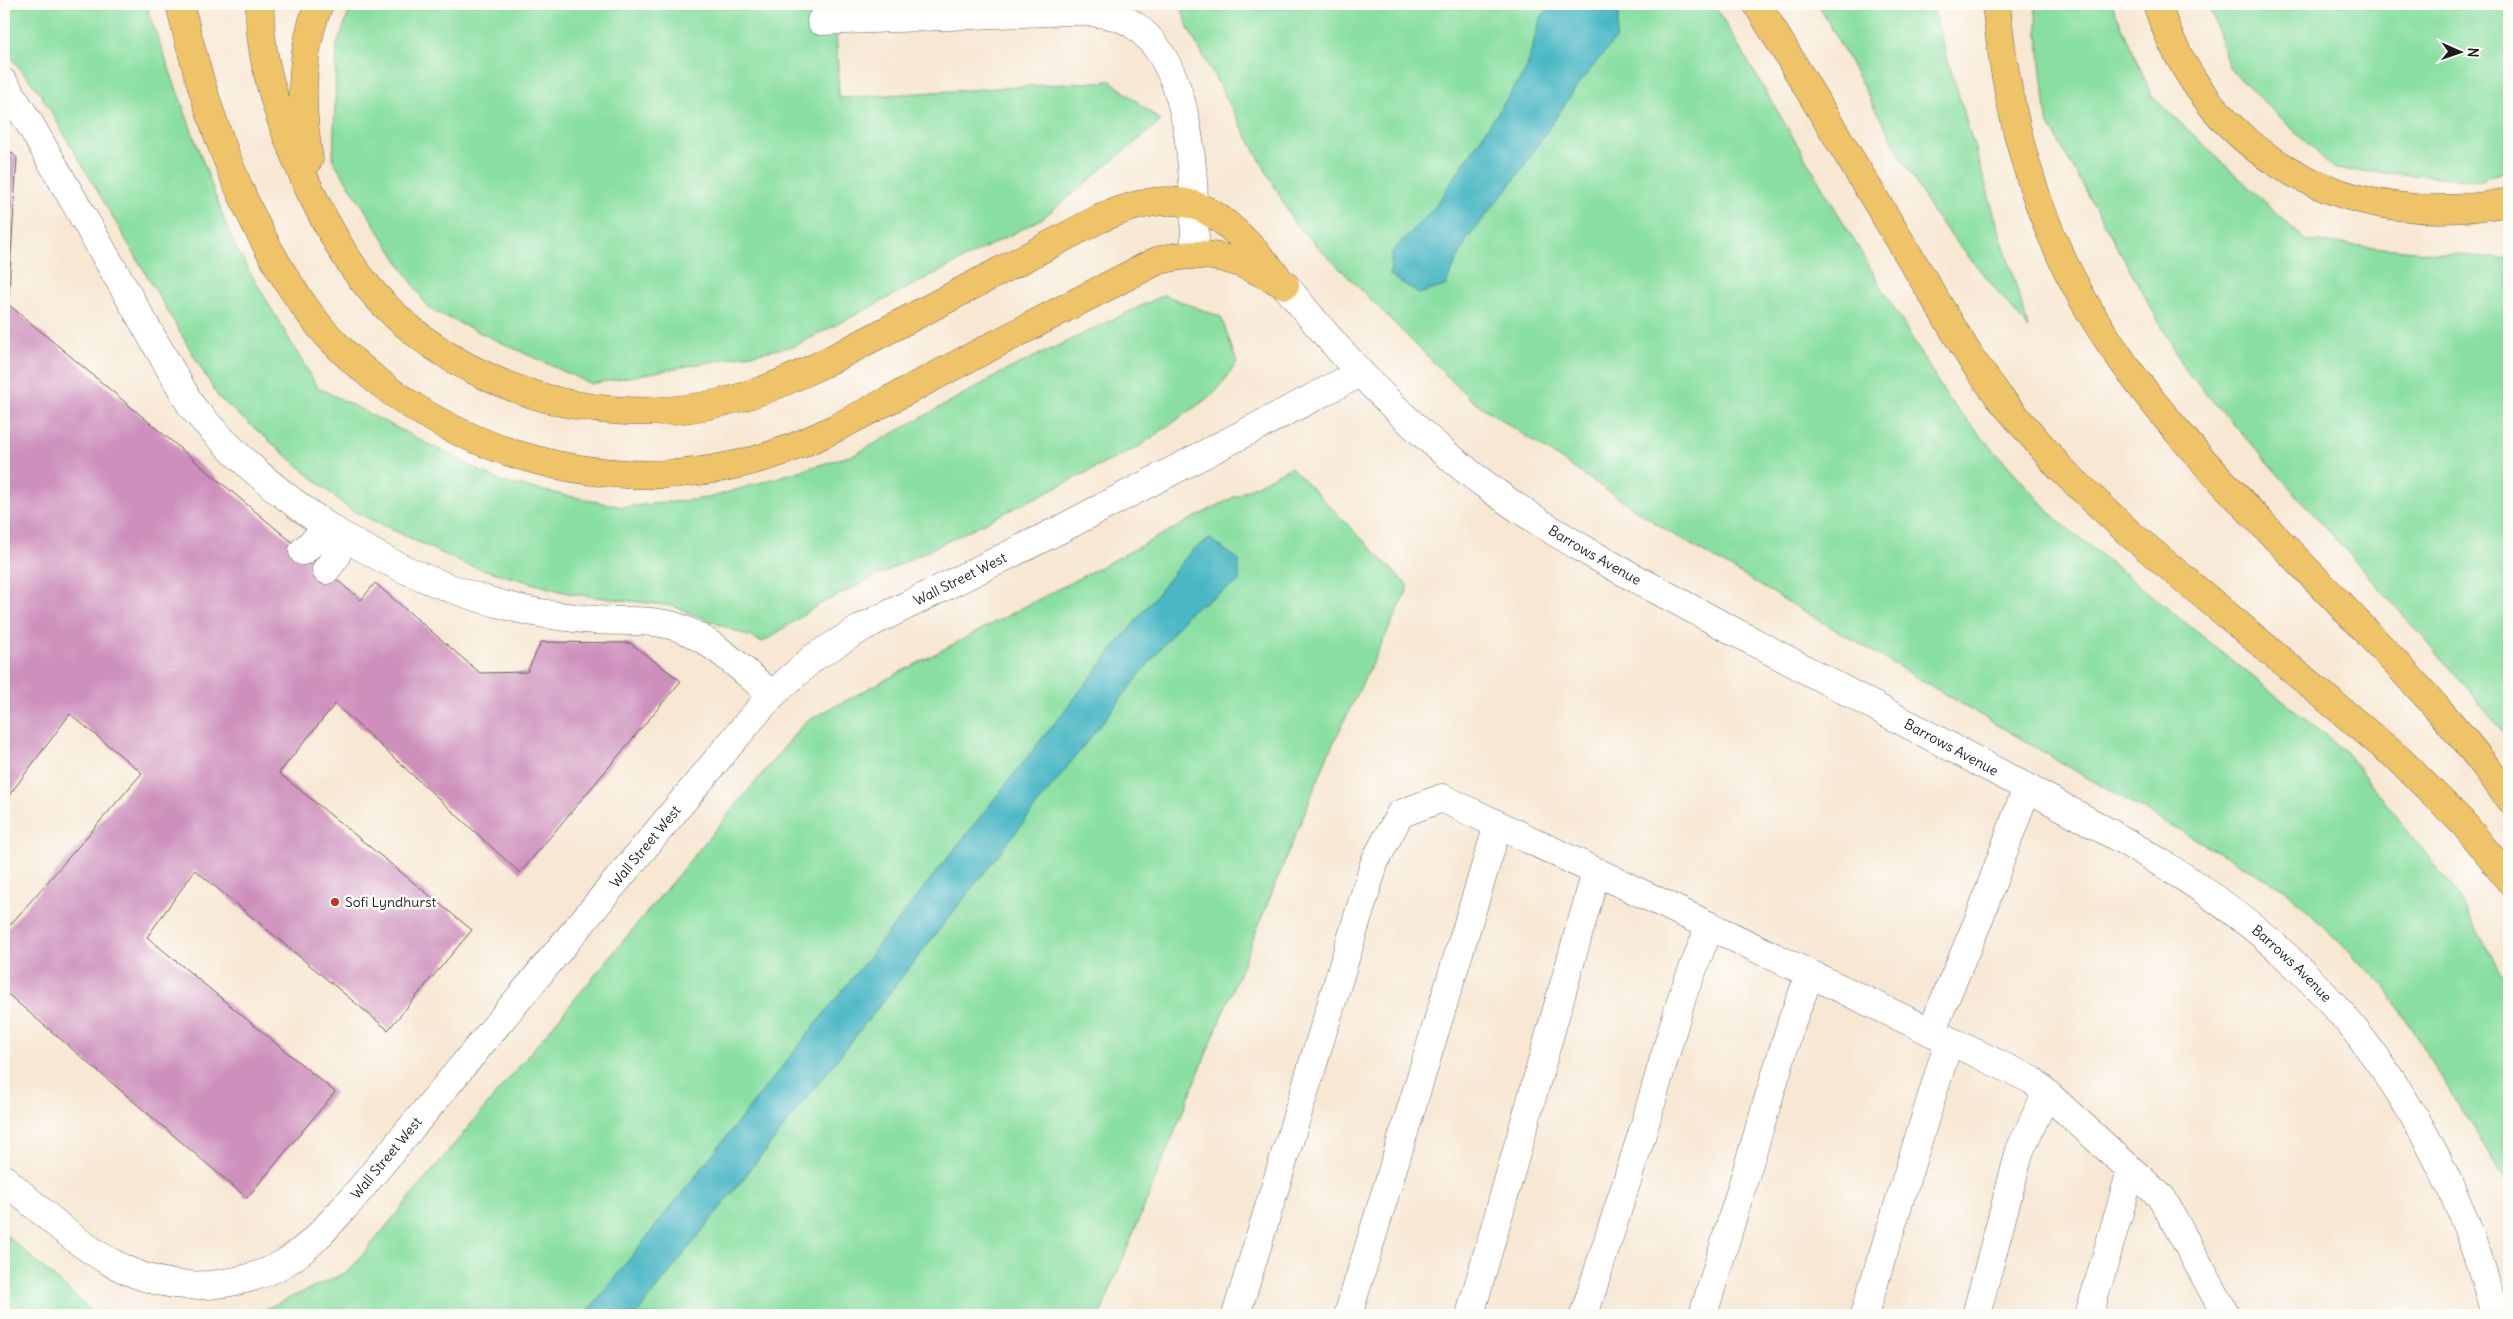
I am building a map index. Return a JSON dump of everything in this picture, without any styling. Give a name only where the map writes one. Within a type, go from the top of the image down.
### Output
[{"type":"main road","points":[[180,4],[208,104],[241,190],[280,268],[322,329],[365,371],[415,408],[444,425],[480,441],[515,455],[553,465],[631,475],[669,474],[747,462],[784,451],[846,422],[1157,261],[1195,253],[1217,256],[1240,263],[1286,285]]},
{"type":"main road","points":[[260,4],[262,39],[275,98],[300,165],[334,236],[349,262],[386,308],[429,343],[476,372],[533,396],[598,410],[658,411],[698,407],[730,400],[793,378],[1123,209],[1147,202],[1171,200],[1194,203],[1218,216],[1242,238],[1286,285]]},
{"type":"main road","points":[[319,4],[309,36],[304,62],[302,92],[303,127],[319,198],[334,236]]},
{"type":"main road","points":[[1757,4],[1947,321],[1999,397],[2031,435],[2060,468],[2122,526],[2400,760],[2464,824],[2509,880]]},
{"type":"main road","points":[[1996,4],[2010,108],[2025,166],[2049,229],[2081,296],[2118,355],[2159,409],[2204,461],[2450,722],[2509,799]]},
{"type":"main road","points":[[2157,4],[2176,49],[2192,80],[2234,128],[2288,169],[2336,192],[2390,206],[2448,210],[2509,202]]},
{"type":"street","points":[[821,21],[1071,11],[1102,13],[1132,24],[1155,43],[1168,65],[1176,88],[1187,128],[1194,203],[1195,253]]},
{"type":"street","points":[[4,83],[31,126],[192,407],[218,437],[249,467],[288,500],[336,534],[412,574],[484,600],[563,617],[647,622],[683,629],[714,646],[772,695]]},
{"type":"street","name":"Barrows Avenue","points":[[1286,285],[1360,373],[1423,435],[1463,470],[1546,527],[1647,584],[2118,838],[2206,892],[2249,923],[2323,993],[2392,1081],[2422,1127],[2466,1221],[2485,1273],[2495,1315]]},
{"type":"street","name":"Wall Street West","points":[[4,1179],[82,1243],[124,1270],[147,1280],[169,1285],[215,1285],[261,1274],[287,1262],[312,1242],[352,1199],[772,695],[814,658],[870,622],[1059,530],[1360,373]]},
{"type":"street","points":[[303,551],[316,539],[336,534]]},
{"type":"street","points":[[326,570],[336,557],[336,534]]},
{"type":"street","points":[[1864,1315],[1940,1037],[1979,919],[2027,788]]},
{"type":"street","points":[[1236,1315],[1375,861],[1400,814],[1442,798],[2032,1080],[2131,1172],[2162,1198],[2222,1313]]},
{"type":"street","points":[[1348,1315],[1498,825]]},
{"type":"street","points":[[1470,1315],[1596,872]]},
{"type":"street","points":[[1584,1315],[1642,1134],[1682,994],[1710,926]]},
{"type":"street","points":[[1703,1315],[1792,1021],[1810,974]]},
{"type":"street","points":[[1976,1315],[2020,1150],[2046,1094]]},
{"type":"street","points":[[2089,1315],[2131,1172]]},
{"type":"green space","points":[[4,4],[148,4],[149,14],[232,241],[317,387],[502,482],[622,507],[709,498],[856,454],[1007,370],[1164,295],[1221,317],[1237,363],[1215,393],[1140,446],[820,604],[763,642],[673,606],[571,594],[464,564],[349,509],[218,397],[40,93],[4,49]]},
{"type":"green space","points":[[352,4],[835,4],[839,98],[1111,81],[1161,121],[1043,218],[795,346],[591,384],[429,309],[333,160],[337,45]]},
{"type":"green space","points":[[1180,4],[1714,4],[1948,399],[2055,518],[2344,750],[2456,892],[2509,987],[2509,1186],[2386,988],[2286,890],[2091,780],[1666,530],[1470,399],[1295,224],[1189,30]]},
{"type":"green space","points":[[1818,4],[1931,4],[2029,329],[1933,214]]},
{"type":"green space","points":[[2035,4],[2112,4],[2152,96],[2306,241],[2504,259],[2509,256],[2509,739],[2429,644],[2187,372],[2047,121]]},
{"type":"green space","points":[[2209,4],[2509,4],[2509,170],[2480,180],[2334,169],[2229,68]]},
{"type":"green space","points":[[1291,467],[1409,587],[1330,750],[1100,1315],[252,1315],[349,1271],[805,722]]},
{"type":"green space","points":[[4,1233],[92,1311],[149,1315],[4,1315]]},
{"type":"water","points":[[1552,4],[1620,4],[1616,38],[1575,89],[1516,178],[1467,239],[1445,286],[1419,294],[1390,275],[1392,252],[1435,207],[1526,70],[1540,19]]},
{"type":"water","points":[[1210,539],[1239,560],[1239,582],[1190,611],[636,1315],[585,1315],[1191,551]]},
{"type":"building","name":"Sofi Lyndhurst","points":[[4,145],[17,158],[8,304],[361,600],[375,583],[480,673],[527,672],[541,642],[630,643],[681,681],[520,873],[335,704],[279,773],[472,930],[388,1030],[195,870],[147,937],[335,1092],[247,1198],[4,991],[4,932],[142,773],[70,714],[4,802]]},
{"type":"place","name":"Sofi Lyndhurst","points":[[335,902]]}]
